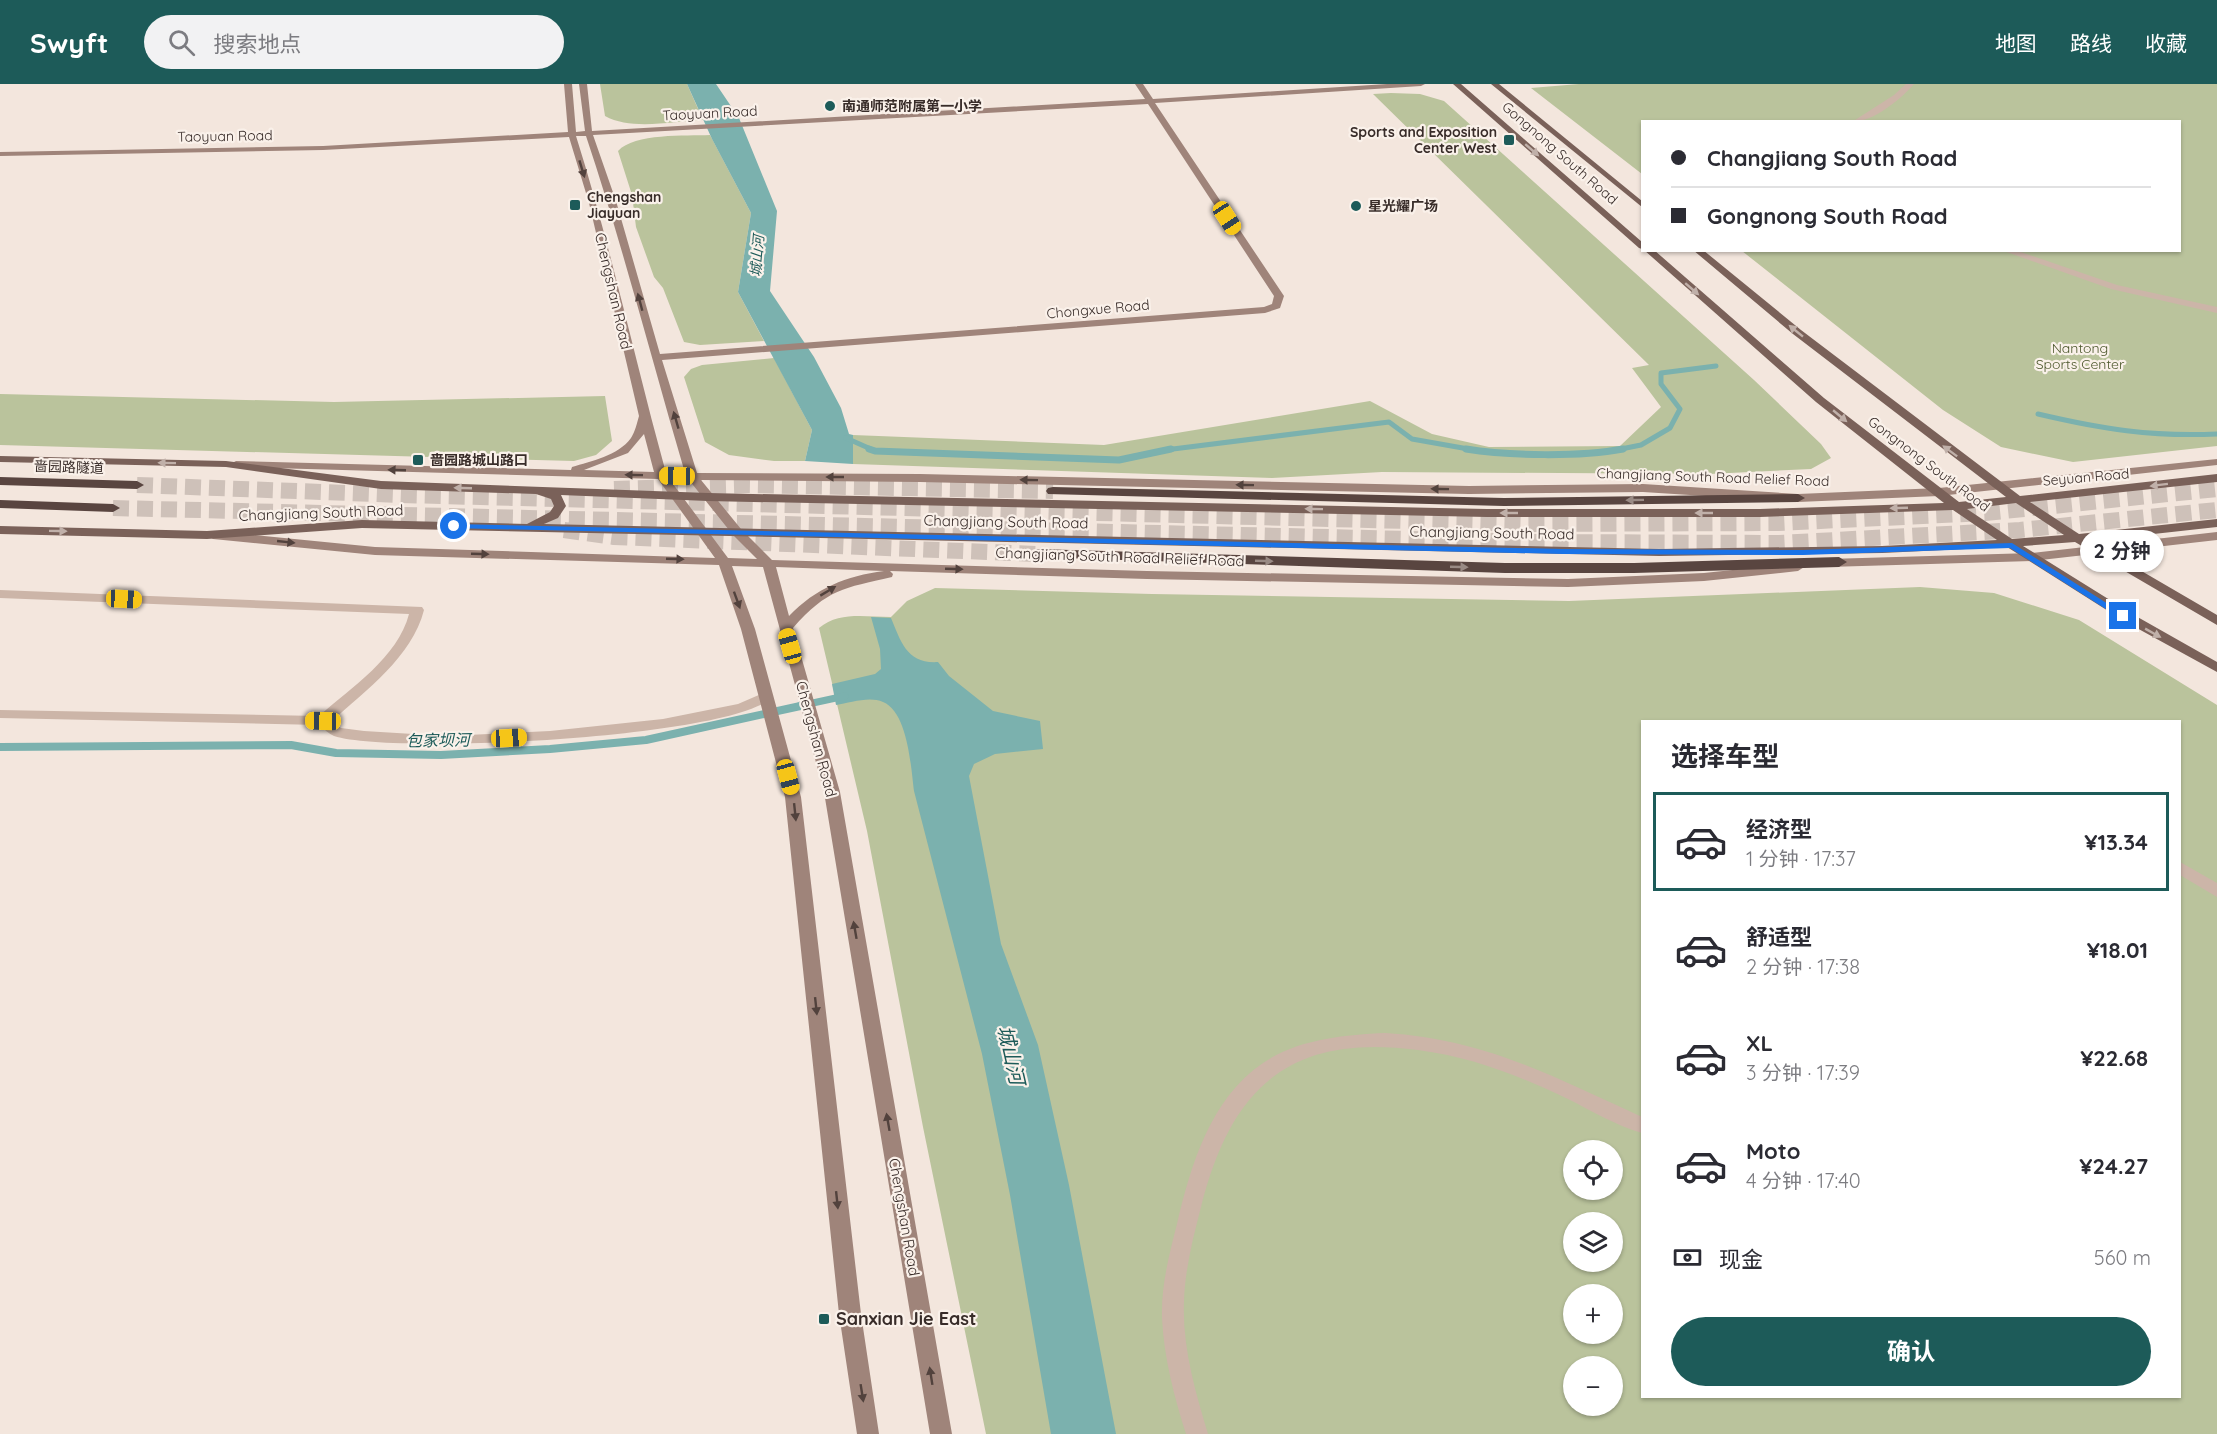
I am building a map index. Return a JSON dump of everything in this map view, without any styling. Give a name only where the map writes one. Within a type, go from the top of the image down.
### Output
[{"type":"highway","name":"啬园路隧道","points":[[0,481],[136,485]]},
{"type":"highway","points":[[1053,491],[1504,502],[1798,498]]},
{"type":"highway","points":[[0,504],[113,508]]},
{"type":"highway","points":[[1037,554],[1505,568],[1634,568],[1839,562]]},
{"type":"main road","name":"Gongnong South Road","points":[[1457,84],[1641,245]]},
{"type":"main road","name":"Gongnong South Road","points":[[1495,84],[1641,205]]},
{"type":"main road","name":"Gongnong South Road","points":[[1650,252],[1880,449],[2012,545],[2123,616],[2217,668]]},
{"type":"main road","name":"Gongnong South Road","points":[[1699,252],[1797,332],[1997,486],[2019,498],[2097,551],[2217,621]]},
{"type":"main road","name":"Changjiang South Road","points":[[0,459],[226,464],[381,485],[708,497],[1486,513],[1760,513],[1958,506]]},
{"type":"main road","name":"Seyuan Road","points":[[1958,506],[2217,478]]},
{"type":"main road","points":[[521,490],[556,496],[560,506],[554,515],[542,522],[523,527]]},
{"type":"main road","points":[[2012,545],[2217,523]]},
{"type":"main road","name":"Changjiang South Road","points":[[0,530],[207,535],[362,524],[1563,552],[1803,553],[2012,545]]},
{"type":"street","name":"Chengshan Road","points":[[568,84],[572,135],[592,203],[661,476],[723,561],[748,629],[794,797],[850,1314],[868,1434]]},
{"type":"street","name":"Chengshan Road","points":[[583,84],[589,134],[612,201],[692,476],[737,532],[768,563],[832,792],[941,1434]]},
{"type":"street","name":"Chongxue Road","points":[[657,357],[1265,310],[1277,306],[1279,296],[1138,84]]},
{"type":"street","name":"Taoyuan Road","points":[[0,154],[323,148],[1421,84]]},
{"type":"street","points":[[1858,120],[1897,97],[1910,84]]},
{"type":"street","points":[[2011,252],[2114,287],[2217,310]]},
{"type":"street","points":[[558,474],[600,462],[621,451],[636,439],[645,416]]},
{"type":"street","name":"Changjiang South Road Relief Road","points":[[226,464],[558,474],[920,478],[1469,490],[1642,488],[1798,498],[1940,492],[2217,462]]},
{"type":"street","name":"Changjiang South Road Relief Road","points":[[207,535],[375,551],[1159,575],[1568,583],[1704,577],[1839,562],[2032,557],[2217,536]]},
{"type":"street","points":[[785,629],[804,607],[833,586],[872,576],[927,568]]},
{"type":"street","points":[[3,597],[417,610],[417,621],[388,661],[323,721]]},
{"type":"street","points":[[0,714],[323,721],[338,732],[364,736],[447,741],[550,736],[663,724],[768,703]]},
{"type":"street","points":[[2181,869],[2217,891]]},
{"type":"street","points":[[1197,1434],[1184,1388],[1174,1328],[1173,1301],[1185,1231],[1209,1147],[1227,1113],[1248,1085],[1282,1061],[1317,1048],[1354,1042],[1395,1041],[1434,1044],[1472,1053],[1513,1067],[1641,1125]]},
{"type":"green space","points":[[600,84],[687,84],[703,120],[653,124],[616,121],[605,116]]},
{"type":"green space","name":"Nantong Sports Center","points":[[1579,84],[2217,84],[2217,446],[2073,462],[2001,447],[1943,410],[1743,252],[2181,252],[2181,120],[1641,120],[1641,173],[1531,88]]},
{"type":"green space","points":[[1373,94],[1420,94],[1444,101],[1754,380],[1821,444],[1831,458],[1811,469],[1709,474],[1382,472],[1272,478],[853,464],[853,435],[1104,445],[1370,401],[1432,434],[1489,447],[1620,446],[1661,407],[1632,368],[1649,365]]},
{"type":"green space","points":[[710,135],[751,213],[738,292],[764,341],[700,345],[684,342],[663,288],[654,277],[636,227],[632,195],[618,151],[626,145],[648,138]]},
{"type":"green space","points":[[774,358],[812,430],[805,461],[774,461],[729,455],[705,442],[684,377],[691,369],[702,365]]},
{"type":"green space","points":[[0,394],[334,402],[605,396],[612,441],[596,455],[574,461],[0,445]]},
{"type":"green space","points":[[1920,587],[1994,593],[2079,620],[2217,705],[2217,1434],[986,1434],[923,1127],[867,831],[819,628],[844,617],[891,617],[907,601],[935,588],[1569,601]]},
{"type":"water","name":"城山河","points":[[687,84],[716,84],[739,118],[777,211],[770,291],[814,357],[841,408],[849,434],[853,435],[853,464],[805,461],[812,430],[738,292],[751,213],[712,139]]},
{"type":"water","name":"城山河","points":[[871,617],[891,618],[902,643],[912,655],[927,662],[938,662],[949,676],[993,711],[1040,721],[1043,749],[995,754],[974,764],[969,776],[1001,944],[1038,1045],[1069,1185],[1116,1434],[1051,1434],[1010,1195],[982,1054],[914,791],[903,728],[891,708],[878,700],[836,705],[832,684],[875,674],[881,669],[880,649]]},
{"type":"waterway","points":[[1616,450],[1641,445],[1670,428],[1680,409],[1661,384],[1661,373],[1716,366]]},
{"type":"waterway","points":[[2038,414],[2127,431],[2217,434]]},
{"type":"waterway","points":[[1168,450],[1389,422],[1412,439],[1472,450]]},
{"type":"waterway","points":[[846,438],[873,450]]},
{"type":"waterway","points":[[869,449],[1119,460],[1168,450]]},
{"type":"waterway","points":[[1466,449],[1472,450]]},
{"type":"waterway","points":[[1472,450],[1545,455],[1623,449]]},
{"type":"waterway","name":"包家坝河","points":[[799,706],[845,696]]},
{"type":"waterway","name":"包家坝河","points":[[0,747],[291,745],[336,753],[441,755],[550,749],[646,740],[805,705]]},
{"type":"tunnel","points":[[137,485],[401,495],[1524,524],[1778,523],[1985,513],[2217,489]]},
{"type":"tunnel","points":[[614,489],[747,485],[1053,491]]},
{"type":"tunnel","points":[[113,508],[1535,542],[1779,543],[2020,530],[2217,510]]},
{"type":"tunnel","points":[[564,530],[614,537],[1037,554]]},
{"type":"place","name":"南通师范附属第一小学","points":[[830,106]]},
{"type":"place","name":"Sports and Exposition Center West","points":[[1509,140]]},
{"type":"place","name":"Chengshan Jiayuan","points":[[575,205]]},
{"type":"place","name":"星光耀广场","points":[[1356,206]]},
{"type":"place","name":"啬园路城山路口","points":[[418,460]]},
{"type":"place","name":"Sanxian Jie East","points":[[824,1319]]},
{"type":"route","points":[[454,526],[1563,552],[1803,553],[2012,545],[2123,616]]}]
